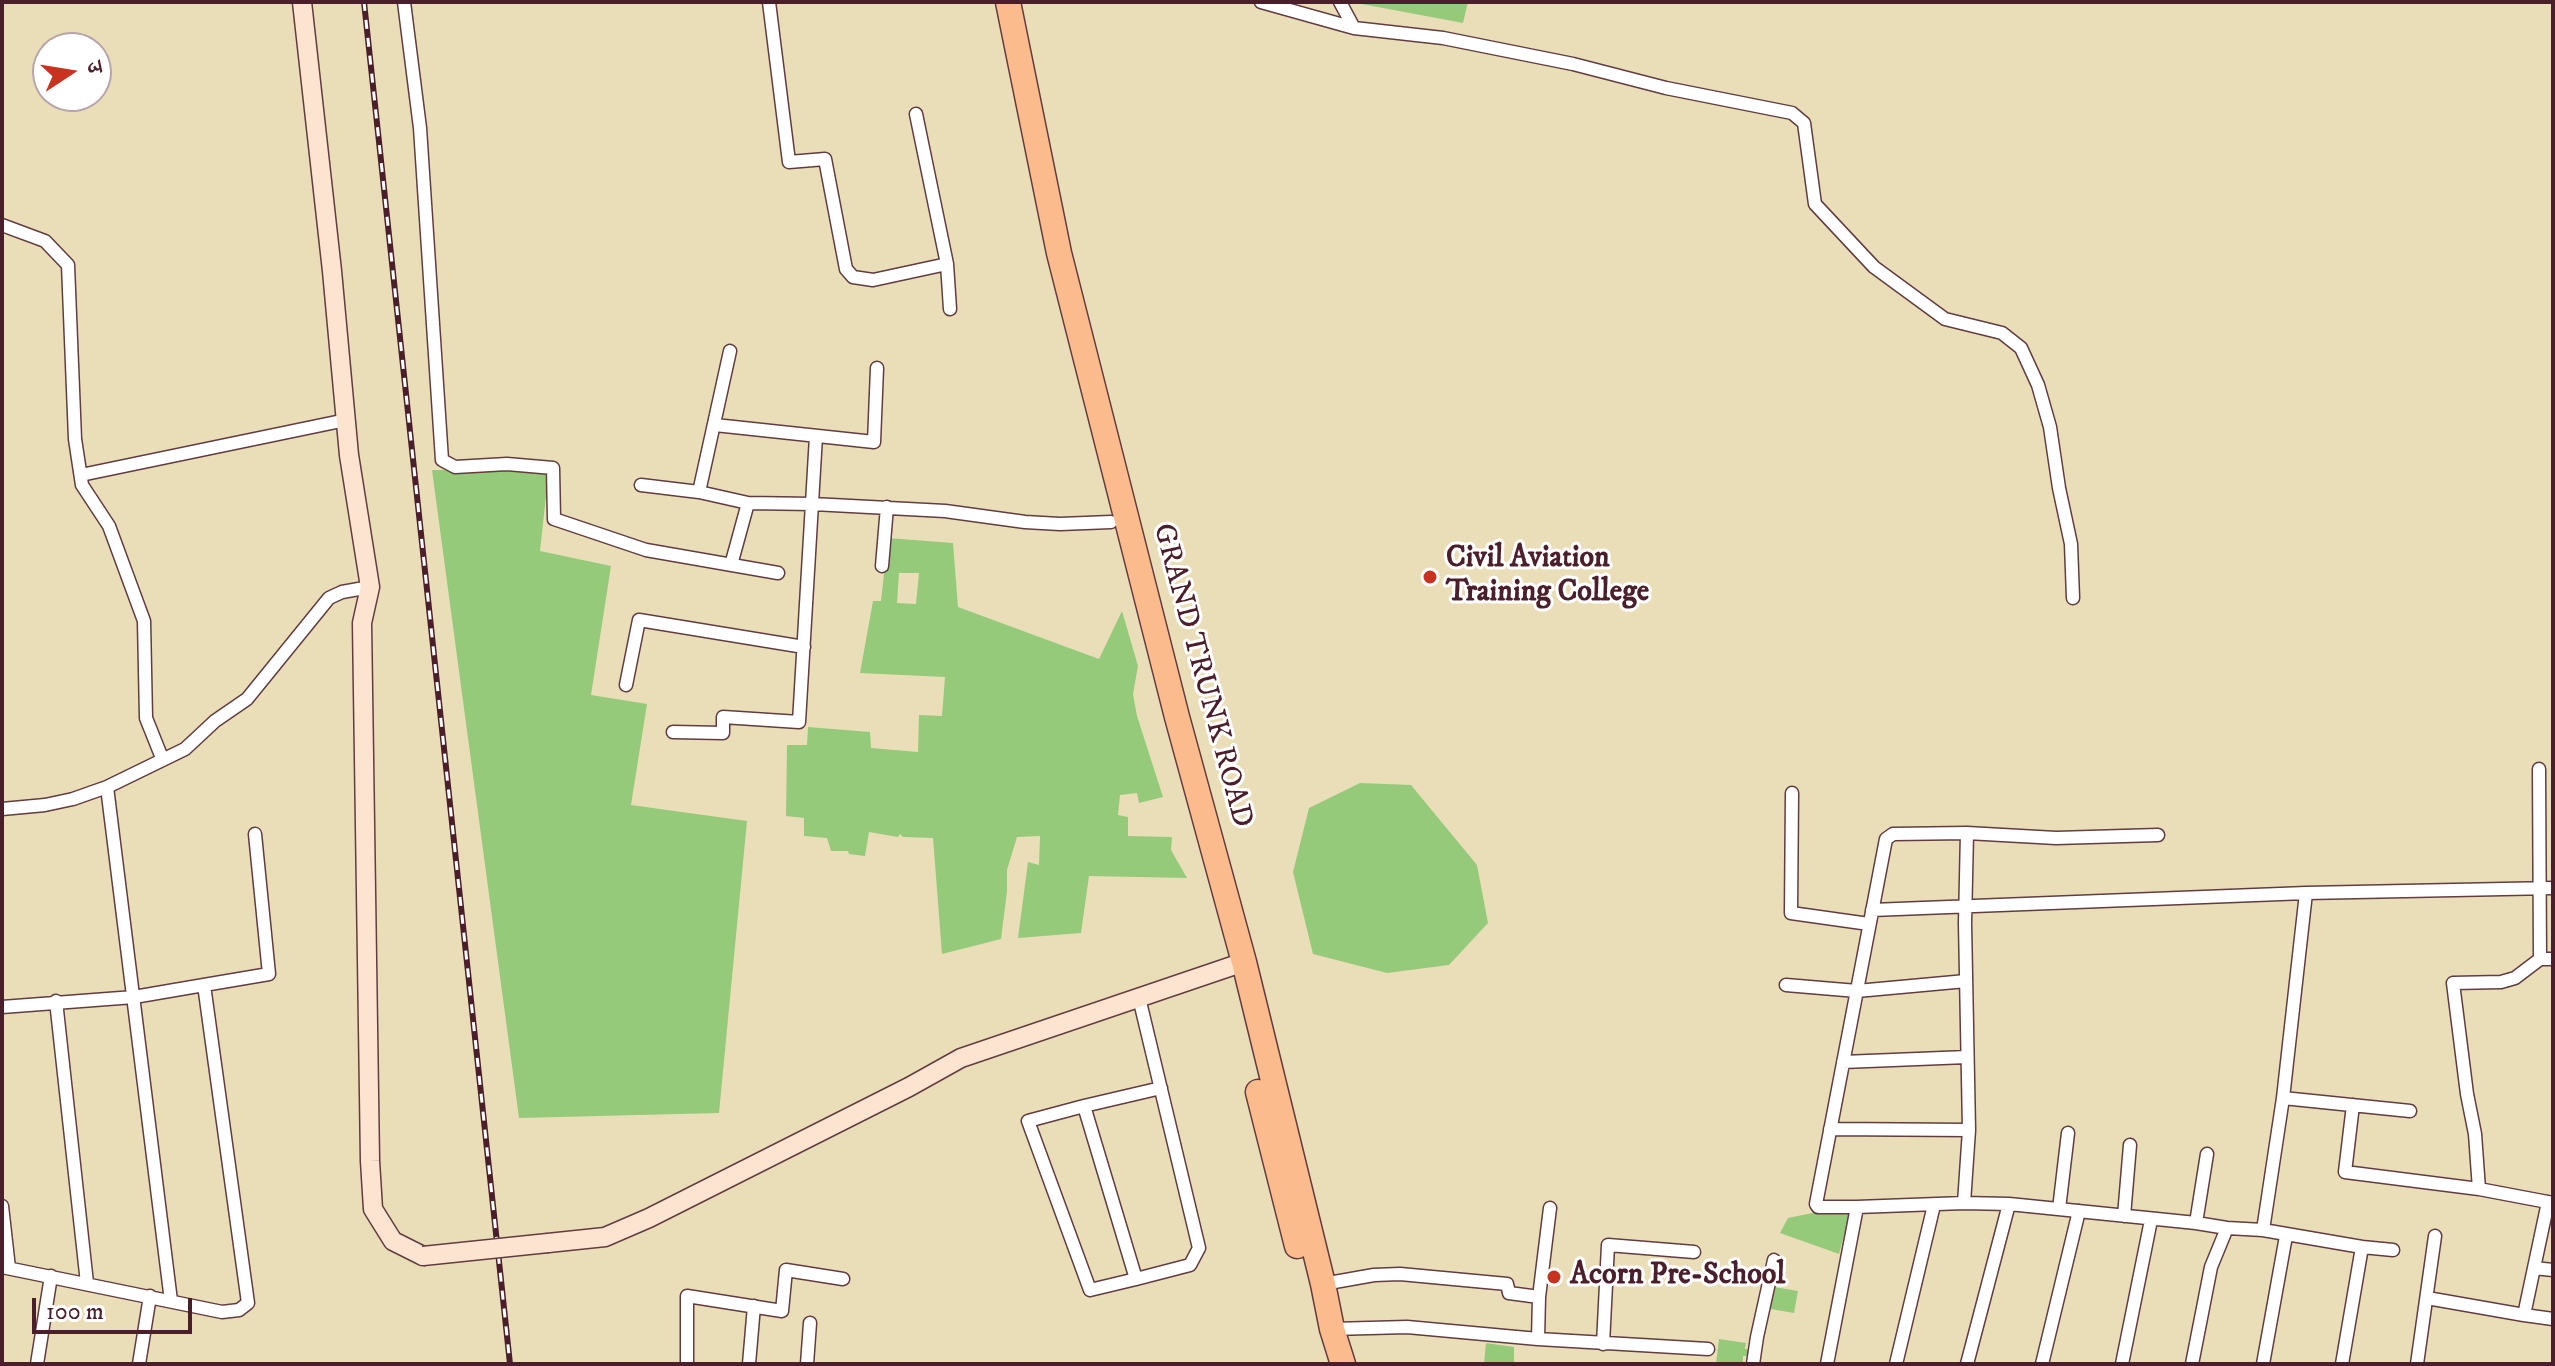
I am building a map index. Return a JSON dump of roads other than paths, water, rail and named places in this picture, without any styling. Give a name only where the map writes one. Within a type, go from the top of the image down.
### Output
[{"type":"highway","name":"GRAND TRUNK ROAD","points":[[996,2],[1026,167],[1111,522],[1236,965],[1343,1364]]},
{"type":"highway","name":"GRAND TRUNK ROAD","points":[[1008,2],[1059,253],[1177,717],[1236,965],[1273,1157],[1330,1364]]},
{"type":"main road","points":[[302,2],[349,455],[370,587],[362,623],[370,1161],[373,1209],[393,1241],[423,1256],[605,1237],[649,1218],[961,1058],[1236,965]]},
{"type":"street","points":[[404,2],[420,128],[442,460],[455,467],[507,464],[553,468],[554,519],[646,550],[778,573]]},
{"type":"street","points":[[769,2],[789,162],[825,159],[846,269],[853,277],[873,280],[947,264]]},
{"type":"street","points":[[1261,2],[1354,28],[1443,38],[1792,113],[1804,123],[1815,204],[1874,267],[1945,319],[2002,333],[2021,348],[2038,385],[2050,427],[2071,544],[2073,598]]},
{"type":"street","points":[[1340,2],[1354,28]]},
{"type":"street","points":[[916,114],[947,264],[950,309]]},
{"type":"street","points":[[2,225],[45,241],[68,265],[75,439],[82,485],[109,526],[144,621],[146,718],[162,758]]},
{"type":"street","points":[[699,492],[730,351]]},
{"type":"street","points":[[715,425],[874,442],[877,368]]},
{"type":"street","points":[[81,475],[346,420]]},
{"type":"street","points":[[673,732],[723,733],[723,717],[799,722],[816,436]]},
{"type":"street","points":[[641,485],[699,492],[748,503],[887,507],[1025,522],[1111,522]]},
{"type":"street","points":[[731,565],[748,503]]},
{"type":"street","points":[[882,566],[887,507]]},
{"type":"street","points":[[2,809],[73,799],[107,787],[185,749],[215,721],[247,699],[329,598],[342,592],[370,587]]},
{"type":"street","points":[[626,685],[639,620],[804,647]]},
{"type":"street","points":[[2479,1189],[2475,1134],[2453,983],[2501,982],[2515,978],[2546,959],[2546,888],[2539,769]]},
{"type":"street","points":[[107,787],[171,1301]]},
{"type":"street","points":[[1792,793],[1791,913],[1869,924]]},
{"type":"street","points":[[1964,1203],[1969,1130],[1965,906],[1967,833]]},
{"type":"street","points":[[2158,835],[2056,838],[1967,833],[1893,834],[1886,839],[1816,1204],[1818,1207],[2009,1204],[2263,1230],[2286,1236],[2393,1250]]},
{"type":"street","points":[[2,1007],[134,997],[269,974],[255,834]]},
{"type":"street","points":[[1872,910],[2306,893],[2546,888]]},
{"type":"street","points":[[2263,1230],[2283,1098],[2306,893]]},
{"type":"street","points":[[1786,985],[1857,991],[1966,981]]},
{"type":"street","points":[[2,1206],[5,1267],[222,1312],[239,1310],[248,1303],[204,985]]},
{"type":"street","points":[[1139,998],[1161,1088],[1199,1248],[1190,1265],[1090,1290],[1028,1121],[1161,1088]]},
{"type":"street","points":[[56,1001],[87,1283]]},
{"type":"street","points":[[1843,1062],[1967,1057]]},
{"type":"street","points":[[2283,1098],[2410,1111]]},
{"type":"street","points":[[2353,1105],[2345,1172],[2479,1189],[2550,1203],[2524,1315]]},
{"type":"street","points":[[1084,1106],[1136,1279]]},
{"type":"street","points":[[1830,1129],[1969,1130]]},
{"type":"street","points":[[2059,1209],[2068,1133]]},
{"type":"street","points":[[2124,1216],[2130,1145]]},
{"type":"street","points":[[2196,1223],[2207,1154]]},
{"type":"street","points":[[1967,1364],[2009,1204]]},
{"type":"street","points":[[1896,1364],[1934,1205]]},
{"type":"street","points":[[1827,1364],[1857,1207]]},
{"type":"street","points":[[1538,1339],[1539,1297],[1550,1208]]},
{"type":"street","points":[[2042,1364],[2079,1211]]},
{"type":"street","points":[[2122,1364],[2151,1220]]},
{"type":"street","points":[[2192,1364],[2211,1267],[2227,1228]]},
{"type":"street","points":[[2263,1364],[2286,1236]]},
{"type":"street","points":[[2417,1364],[2435,1236]]},
{"type":"street","points":[[1603,1344],[1608,1245],[1694,1252]]},
{"type":"street","points":[[2342,1364],[2362,1247]]},
{"type":"street","points":[[1753,1364],[1774,1260]]},
{"type":"street","points":[[2534,1268],[2553,1270]]},
{"type":"street","points":[[687,1364],[687,1296],[782,1311],[786,1270],[843,1279]]},
{"type":"street","points":[[1323,1284],[1400,1274],[1507,1284],[1509,1293],[1539,1297]]},
{"type":"street","points":[[37,1364],[51,1276]]},
{"type":"street","points":[[139,1364],[150,1296]]},
{"type":"street","points":[[2427,1298],[2553,1319]]},
{"type":"street","points":[[749,1364],[754,1306]]},
{"type":"street","points":[[807,1364],[810,1323]]},
{"type":"street","points":[[1332,1329],[1407,1327],[1603,1344],[1708,1349]]},
{"type":"railway","points":[[364,2],[510,1364]]},
{"type":"place","name":"Civil Aviation Training College","points":[[1430,577]]},
{"type":"place","name":"Acorn Pre-School","points":[[1554,1277]]}]
